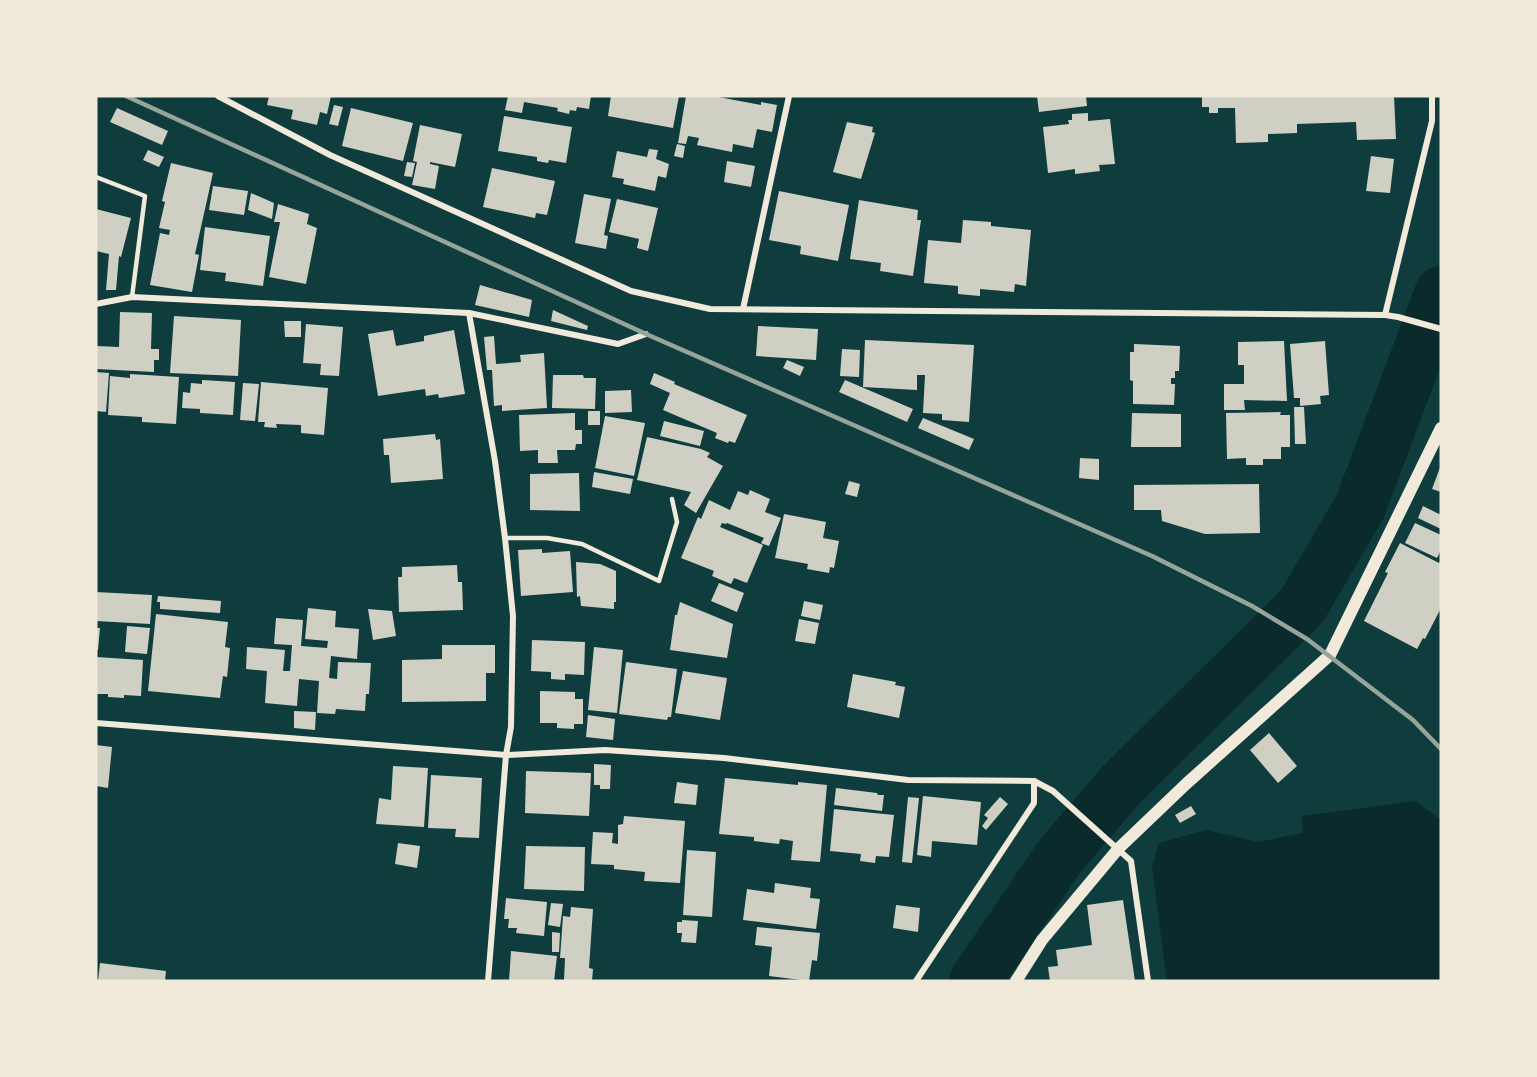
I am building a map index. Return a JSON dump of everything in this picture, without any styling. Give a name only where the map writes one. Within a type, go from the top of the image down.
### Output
[{"type":"main road","points":[[1016,981],[1042,940],[1115,846],[1330,655],[1441,428]]},
{"type":"street","points":[[218,96],[330,155],[631,291],[710,309],[1385,315],[1441,329]]},
{"type":"street","points":[[742,309],[789,96]]},
{"type":"street","points":[[1385,315],[1432,121],[1432,96]]},
{"type":"street","points":[[96,304],[132,297],[470,314],[618,344],[646,334]]},
{"type":"street","points":[[470,314],[495,461],[513,615],[511,727],[488,981]]},
{"type":"street","points":[[96,723],[507,755],[605,750],[724,758],[908,780],[1034,781],[1053,791],[1131,861],[1148,981]]},
{"type":"street","points":[[916,981],[1034,802],[1034,781]]},
{"type":"lane","points":[[96,177],[145,196],[132,297]]},
{"type":"lane","points":[[505,538],[547,538],[582,544],[659,581],[677,522],[672,499]]},
{"type":"water","points":[[1415,801],[1441,820],[1441,981],[1167,981],[1152,867],[1159,843],[1206,830],[1258,842],[1303,833],[1302,816]]},
{"type":"building","points":[[269,96],[331,96],[327,114],[320,112],[317,125],[291,119],[293,110],[267,105]]},
{"type":"building","points":[[508,96],[591,96],[589,109],[577,107],[576,111],[570,110],[569,114],[557,111],[558,108],[524,102],[522,113],[505,110]]},
{"type":"building","points":[[611,96],[679,96],[673,128],[608,116]]},
{"type":"building","points":[[686,96],[713,96],[761,105],[761,102],[777,105],[772,132],[757,129],[753,148],[733,144],[732,152],[697,145],[699,138],[688,136],[686,144],[678,143]]},
{"type":"building","points":[[1037,96],[1086,96],[1087,106],[1039,112]]},
{"type":"building","points":[[1202,96],[1394,96],[1396,139],[1357,140],[1356,122],[1297,124],[1297,133],[1268,134],[1268,142],[1236,143],[1235,108],[1218,108],[1218,113],[1209,113],[1209,107],[1202,107]]},
{"type":"building","points":[[334,105],[343,107],[338,126],[329,124]]},
{"type":"building","points":[[117,108],[168,131],[162,145],[110,122]]},
{"type":"building","points":[[351,108],[413,123],[403,161],[342,146]]},
{"type":"building","points":[[1088,113],[1088,121],[1110,119],[1115,164],[1099,165],[1100,171],[1075,174],[1075,169],[1048,173],[1043,127],[1069,124],[1068,120],[1072,120],[1072,114]]},
{"type":"building","points":[[504,116],[572,127],[566,163],[549,160],[548,163],[537,161],[537,157],[498,151]]},
{"type":"building","points":[[847,122],[873,127],[872,132],[875,133],[861,179],[833,172]]},
{"type":"building","points":[[420,125],[462,134],[455,167],[430,162],[430,164],[439,166],[435,189],[412,185],[417,162],[413,161]]},
{"type":"building","points":[[677,144],[685,146],[683,158],[674,156]]},
{"type":"building","points":[[649,149],[658,150],[656,159],[669,164],[666,178],[658,176],[655,191],[623,184],[624,179],[612,177],[617,151],[647,157]]},
{"type":"building","points":[[148,150],[164,157],[159,167],[143,160]]},
{"type":"building","points":[[1371,156],[1394,159],[1390,193],[1366,191]]},
{"type":"building","points":[[727,161],[755,166],[751,187],[724,182]]},
{"type":"building","points":[[407,162],[415,163],[412,177],[404,176]]},
{"type":"building","points":[[171,163],[213,173],[195,254],[199,255],[192,292],[150,285],[160,233],[169,235],[170,230],[159,228],[165,202],[162,201]]},
{"type":"building","points":[[492,168],[555,181],[547,215],[536,213],[535,218],[483,207]]},
{"type":"building","points":[[213,186],[248,191],[244,215],[209,210]]},
{"type":"building","points":[[779,191],[849,205],[838,261],[800,254],[801,246],[769,240]]},
{"type":"building","points":[[251,193],[274,203],[272,219],[248,210]]},
{"type":"building","points":[[584,194],[611,199],[604,235],[608,236],[606,249],[575,243]]},
{"type":"building","points":[[617,199],[658,208],[648,251],[637,248],[639,239],[609,232]]},
{"type":"building","points":[[859,200],[918,210],[917,220],[921,220],[913,276],[880,271],[881,263],[850,259]]},
{"type":"building","points":[[278,204],[309,214],[307,224],[317,228],[306,284],[269,277],[280,222],[274,222]]},
{"type":"building","points":[[96,209],[131,218],[121,257],[119,256],[116,290],[106,290],[109,254],[96,251]]},
{"type":"building","points":[[963,220],[991,222],[991,226],[1031,230],[1026,286],[1015,284],[1014,292],[980,289],[980,296],[958,294],[958,286],[924,283],[928,240],[961,243]]},
{"type":"building","points":[[205,227],[270,236],[263,286],[225,281],[226,273],[200,270]]},
{"type":"building","points":[[480,285],[532,300],[529,317],[475,305]]},
{"type":"building","points":[[553,310],[588,326],[587,330],[551,321]]},
{"type":"building","points":[[120,312],[152,313],[151,349],[159,349],[159,360],[154,360],[154,372],[96,369],[96,346],[119,347]]},
{"type":"building","points":[[174,316],[241,320],[238,376],[170,373]]},
{"type":"building","points":[[284,321],[301,321],[301,337],[285,337]]},
{"type":"building","points":[[306,324],[343,327],[339,376],[320,375],[321,364],[303,363]]},
{"type":"building","points":[[758,326],[818,329],[816,360],[756,356]]},
{"type":"building","points":[[393,330],[396,346],[424,341],[424,336],[454,330],[465,394],[439,398],[438,394],[426,396],[425,389],[378,396],[368,334]]},
{"type":"building","points":[[494,336],[496,364],[521,362],[520,355],[544,353],[547,408],[502,411],[502,405],[494,406],[492,370],[487,370],[484,337]]},
{"type":"building","points":[[865,340],[974,345],[969,422],[942,420],[942,414],[923,413],[925,375],[917,375],[917,390],[863,387]]},
{"type":"building","points":[[1284,341],[1287,401],[1244,400],[1245,410],[1224,410],[1224,384],[1244,384],[1244,365],[1238,365],[1238,342]]},
{"type":"building","points":[[1325,341],[1329,395],[1320,396],[1321,404],[1300,406],[1300,398],[1294,398],[1290,344]]},
{"type":"building","points":[[1134,344],[1180,346],[1179,371],[1175,371],[1175,378],[1171,378],[1171,384],[1175,384],[1174,405],[1133,404],[1130,352],[1134,352]]},
{"type":"building","points":[[842,349],[860,350],[859,377],[840,376]]},
{"type":"building","points":[[787,360],[804,367],[800,376],[783,368]]},
{"type":"building","points":[[96,372],[109,373],[106,412],[96,411]]},
{"type":"building","points":[[654,373],[747,415],[735,443],[715,438],[717,433],[663,410],[670,393],[650,384]]},
{"type":"building","points":[[130,374],[179,377],[176,424],[142,422],[142,417],[108,415],[110,376],[130,378]]},
{"type":"building","points":[[553,375],[583,375],[584,378],[596,378],[595,409],[552,408]]},
{"type":"building","points":[[202,380],[235,382],[233,415],[200,413],[200,409],[182,408],[183,392],[190,393],[191,383],[202,384]]},
{"type":"building","points":[[845,380],[913,409],[907,422],[839,392]]},
{"type":"building","points":[[261,382],[328,388],[324,435],[301,433],[301,425],[276,424],[277,428],[264,427],[265,422],[258,422]]},
{"type":"building","points":[[243,383],[259,384],[255,421],[240,420]]},
{"type":"building","points":[[631,390],[632,412],[605,413],[605,391]]},
{"type":"building","points":[[1294,407],[1304,407],[1306,444],[1295,444]]},
{"type":"building","points":[[588,411],[600,411],[600,425],[588,425]]},
{"type":"building","points":[[1281,412],[1280,415],[1290,415],[1290,447],[1281,447],[1281,459],[1263,459],[1263,465],[1246,465],[1246,458],[1227,459],[1226,413]]},
{"type":"building","points":[[575,413],[575,430],[582,430],[582,444],[576,444],[575,450],[557,450],[558,463],[538,463],[538,450],[520,451],[519,415]]},
{"type":"building","points":[[1132,413],[1181,414],[1181,447],[1131,447]]},
{"type":"building","points":[[605,416],[645,423],[634,476],[595,468]]},
{"type":"building","points":[[923,418],[974,439],[969,450],[918,428]]},
{"type":"building","points":[[664,421],[704,431],[700,446],[660,436]]},
{"type":"building","points":[[435,434],[436,440],[440,439],[443,479],[391,483],[389,455],[384,455],[383,439]]},
{"type":"building","points":[[647,437],[701,449],[710,453],[707,457],[723,466],[696,513],[684,505],[691,492],[637,480]]},
{"type":"building","points":[[1080,458],[1099,459],[1099,480],[1079,478]]},
{"type":"building","points":[[1441,465],[1441,492],[1432,489]]},
{"type":"building","points":[[594,472],[633,479],[630,494],[592,487]]},
{"type":"building","points":[[579,473],[580,511],[530,510],[530,474]]},
{"type":"building","points":[[849,481],[860,484],[857,497],[845,494]]},
{"type":"building","points":[[1259,484],[1260,533],[1205,534],[1162,521],[1161,510],[1134,510],[1134,485]]},
{"type":"building","points":[[750,490],[770,499],[765,512],[781,518],[769,546],[761,543],[764,538],[722,523],[720,527],[763,545],[747,583],[734,578],[731,584],[712,576],[714,571],[681,558],[698,517],[701,519],[709,500],[730,510],[738,491],[748,495]]},
{"type":"building","points":[[1423,506],[1441,515],[1441,529],[1418,518]]},
{"type":"building","points":[[784,514],[826,522],[823,538],[839,541],[834,568],[830,567],[829,573],[807,569],[808,564],[775,558]]},
{"type":"building","points":[[1415,523],[1441,535],[1441,550],[1437,558],[1405,543]]},
{"type":"building","points":[[1400,543],[1439,563],[1441,560],[1441,608],[1425,639],[1423,638],[1417,649],[1364,621]]},
{"type":"building","points":[[542,549],[542,553],[570,551],[573,592],[521,596],[518,550]]},
{"type":"building","points":[[576,562],[600,564],[616,571],[614,609],[581,606],[580,596],[577,597]]},
{"type":"building","points":[[457,565],[458,582],[462,582],[463,610],[399,612],[398,577],[402,577],[402,567]]},
{"type":"building","points":[[719,583],[744,593],[737,612],[711,601]]},
{"type":"building","points":[[96,592],[152,595],[150,624],[96,621]]},
{"type":"building","points":[[158,596],[221,601],[220,613],[160,609],[160,602],[157,602]]},
{"type":"building","points":[[804,601],[823,605],[820,620],[801,616]]},
{"type":"building","points":[[680,602],[733,624],[727,658],[670,650],[675,615],[677,615]]},
{"type":"building","points":[[308,608],[336,611],[335,627],[359,629],[357,659],[331,656],[329,678],[337,679],[338,662],[371,663],[369,694],[366,694],[365,711],[336,709],[335,714],[317,713],[319,681],[299,679],[297,706],[265,703],[267,671],[246,669],[247,647],[285,650],[283,671],[290,671],[292,645],[274,644],[276,618],[303,620],[301,646],[327,648],[328,641],[305,639]]},
{"type":"building","points":[[368,609],[392,611],[396,636],[373,640]]},
{"type":"building","points":[[156,614],[228,622],[225,647],[230,648],[227,677],[223,676],[220,698],[148,691]]},
{"type":"building","points":[[799,619],[819,623],[815,644],[795,641]]},
{"type":"building","points":[[127,626],[150,628],[147,654],[125,652]]},
{"type":"building","points":[[96,628],[100,628],[98,650],[96,650]]},
{"type":"building","points":[[532,640],[585,642],[584,675],[565,674],[565,680],[551,679],[551,672],[531,671]]},
{"type":"building","points":[[442,645],[495,645],[495,673],[486,673],[486,701],[402,702],[402,660],[442,659]]},
{"type":"building","points":[[594,647],[623,650],[617,713],[588,710]]},
{"type":"building","points":[[96,657],[143,660],[141,696],[124,695],[124,698],[96,694]]},
{"type":"building","points":[[626,662],[677,669],[671,717],[667,720],[619,714]]},
{"type":"building","points":[[683,671],[727,678],[720,720],[675,713]]},
{"type":"building","points":[[853,674],[896,682],[895,685],[905,687],[899,718],[847,707]]},
{"type":"building","points":[[540,691],[575,692],[575,699],[583,699],[583,724],[574,724],[574,729],[557,728],[557,723],[540,723]]},
{"type":"building","points":[[294,711],[316,712],[315,730],[294,728]]},
{"type":"building","points":[[588,715],[615,719],[613,740],[586,737]]},
{"type":"building","points":[[1269,733],[1297,766],[1278,783],[1250,750]]},
{"type":"building","points":[[96,745],[112,747],[108,788],[96,786]]},
{"type":"building","points":[[594,764],[611,765],[610,789],[600,789],[600,785],[594,785]]},
{"type":"building","points":[[393,766],[428,768],[424,827],[376,824],[379,798],[391,800]]},
{"type":"building","points":[[526,771],[591,773],[589,816],[525,813]]},
{"type":"building","points":[[431,775],[482,778],[479,838],[455,837],[456,829],[428,828]]},
{"type":"building","points":[[725,778],[798,785],[798,782],[827,785],[820,862],[791,860],[793,841],[780,839],[779,844],[754,841],[754,837],[719,834]]},
{"type":"building","points":[[677,782],[698,785],[696,805],[674,803]]},
{"type":"building","points":[[836,788],[884,795],[882,811],[834,805]]},
{"type":"building","points":[[923,796],[981,802],[977,845],[932,841],[931,857],[917,855]]},
{"type":"building","points":[[908,797],[919,798],[912,863],[902,862]]},
{"type":"building","points":[[1000,797],[1008,804],[986,830],[982,826],[988,818],[984,815]]},
{"type":"building","points":[[1191,806],[1196,814],[1180,823],[1175,815]]},
{"type":"building","points":[[834,809],[894,815],[889,857],[876,856],[875,863],[860,861],[861,854],[830,851]]},
{"type":"building","points":[[624,816],[685,821],[680,883],[644,881],[645,872],[614,869],[614,865],[591,864],[593,832],[613,833],[612,843],[618,844],[618,825],[623,824]]},
{"type":"building","points":[[398,843],[420,846],[417,868],[395,864]]},
{"type":"building","points":[[526,846],[585,847],[584,891],[524,889]]},
{"type":"building","points":[[687,850],[716,852],[712,917],[683,915]]},
{"type":"building","points":[[775,883],[811,888],[810,898],[820,899],[816,929],[743,920],[747,889],[774,893]]},
{"type":"building","points":[[506,898],[547,902],[544,936],[516,933],[517,928],[508,928],[509,919],[504,919]]},
{"type":"building","points":[[1123,900],[1135,981],[1050,981],[1048,967],[1058,966],[1056,950],[1092,945],[1087,905]]},
{"type":"building","points":[[551,903],[563,904],[560,927],[548,925]]},
{"type":"building","points":[[896,905],[920,908],[918,932],[893,928]]},
{"type":"building","points":[[571,907],[593,909],[589,968],[593,969],[592,981],[564,981],[565,958],[560,958],[563,916],[570,917]]},
{"type":"building","points":[[682,920],[698,921],[696,943],[681,942],[682,933],[677,933],[677,922],[682,922]]},
{"type":"building","points":[[757,927],[820,933],[817,961],[812,960],[809,981],[769,976],[772,947],[755,945]]},
{"type":"building","points":[[552,932],[560,933],[559,952],[552,952]]},
{"type":"building","points":[[511,951],[557,956],[554,981],[509,981]]},
{"type":"building","points":[[100,963],[166,971],[165,981],[98,981]]},
{"type":"waterway","points":[[975,981],[1060,856],[1122,784],[1302,606],[1360,507],[1441,292]]},
{"type":"railway","points":[[126,96],[646,334],[1152,556],[1252,606],[1307,639],[1413,720],[1441,749]]}]
